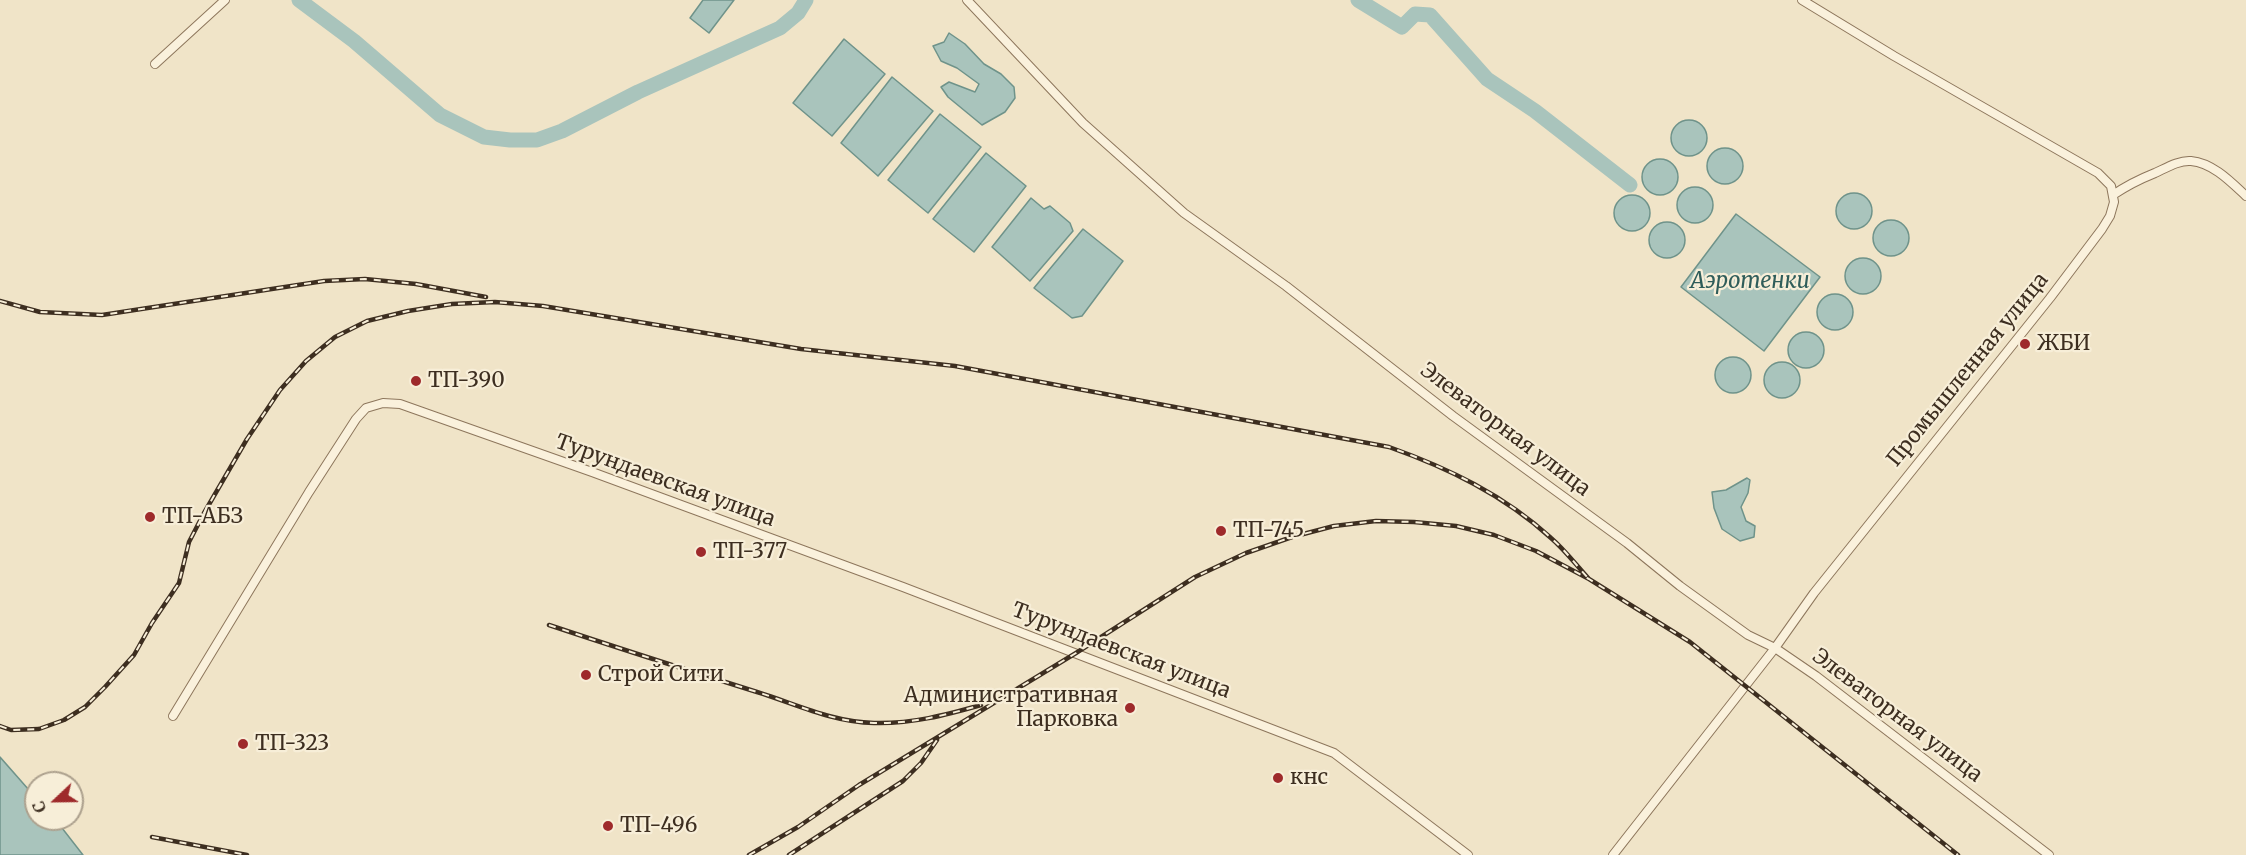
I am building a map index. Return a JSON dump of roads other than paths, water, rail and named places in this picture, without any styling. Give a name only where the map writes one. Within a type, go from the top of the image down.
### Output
[{"type":"street","points":[[155,64],[225,0]]},
{"type":"street","name":"Элеваторная улица","points":[[968,0],[1083,123],[1184,213],[1286,286],[1453,416],[1627,543],[1680,586],[1748,635],[1775,648],[1816,675],[2049,855]]},
{"type":"street","points":[[1802,0],[1894,56],[2098,173],[2111,186],[2113,195],[2176,163],[2190,161],[2206,166],[2226,178],[2246,196]]},
{"type":"street","name":"Промышленная улица","points":[[1613,855],[1775,648],[1814,593],[2102,230],[2113,210],[2113,195]]},
{"type":"street","name":"Турундаевская улица","points":[[173,716],[356,419],[366,408],[382,403],[400,405],[592,472],[903,587],[1334,753],[1468,855]]},
{"type":"water","points":[[703,0],[734,0],[709,33],[690,18]]},
{"type":"water","points":[[949,33],[1014,87],[1015,98],[1005,112],[982,125],[948,97],[941,87],[949,82],[975,92],[979,84],[957,68],[941,61],[933,46],[944,42]]},
{"type":"water","points":[[844,39],[885,74],[832,136],[793,103]]},
{"type":"water","points":[[892,77],[933,111],[878,176],[841,143]]},
{"type":"water","points":[[940,114],[981,147],[928,213],[888,180]]},
{"type":"water","points":[[1689,120],[1702,125],[1707,138],[1702,151],[1689,156],[1676,151],[1671,138],[1676,125]]},
{"type":"water","points":[[1725,148],[1738,153],[1743,166],[1738,179],[1725,184],[1712,179],[1707,166],[1712,153]]},
{"type":"water","points":[[986,153],[1026,186],[974,252],[933,219]]},
{"type":"water","points":[[1660,159],[1673,164],[1678,177],[1673,190],[1660,195],[1647,190],[1642,177],[1647,164]]},
{"type":"water","points":[[1695,187],[1708,192],[1713,205],[1708,218],[1695,223],[1682,218],[1677,205],[1682,192]]},
{"type":"water","points":[[1854,193],[1867,198],[1872,211],[1867,224],[1854,229],[1841,224],[1836,211],[1841,198]]},
{"type":"water","points":[[1632,195],[1645,200],[1650,213],[1645,226],[1632,231],[1619,226],[1614,213],[1619,200]]},
{"type":"water","points":[[1031,198],[1044,209],[1050,206],[1070,223],[1073,231],[1030,281],[992,247]]},
{"type":"water","name":"Аэротенки","points":[[1736,214],[1820,277],[1764,351],[1681,287]]},
{"type":"water","points":[[1891,220],[1904,225],[1909,238],[1904,251],[1891,256],[1878,251],[1873,238],[1878,225]]},
{"type":"water","points":[[1667,222],[1680,227],[1685,240],[1680,253],[1667,258],[1654,253],[1649,240],[1654,227]]},
{"type":"water","points":[[1083,229],[1123,261],[1082,316],[1072,318],[1034,288]]},
{"type":"water","points":[[1863,258],[1876,263],[1881,276],[1876,289],[1863,294],[1850,289],[1845,276],[1850,263]]},
{"type":"water","points":[[1835,294],[1848,299],[1853,312],[1848,325],[1835,330],[1822,325],[1817,312],[1822,299]]},
{"type":"water","points":[[1806,332],[1819,337],[1824,350],[1819,363],[1806,368],[1793,363],[1788,350],[1793,337]]},
{"type":"water","points":[[1733,357],[1746,362],[1751,375],[1746,388],[1733,393],[1720,388],[1715,375],[1720,362]]},
{"type":"water","points":[[1782,362],[1795,367],[1800,380],[1795,393],[1782,398],[1769,393],[1764,380],[1769,367]]},
{"type":"water","points":[[1747,478],[1750,480],[1748,493],[1741,507],[1746,521],[1755,526],[1754,537],[1740,541],[1722,529],[1714,508],[1712,492],[1726,490]]},
{"type":"water","points":[[0,757],[24,784],[24,831],[64,831],[83,855],[0,855]]},
{"type":"waterway","points":[[299,0],[354,41],[440,115],[484,137],[510,140],[537,140],[562,131],[638,92],[780,28],[798,13],[806,0]]},
{"type":"waterway","points":[[1358,0],[1402,27],[1415,14],[1430,15],[1487,79],[1535,111],[1630,185]]},
{"type":"railway","points":[[0,301],[40,312],[102,315],[324,281],[365,279],[416,284],[486,297]]},
{"type":"railway","points":[[0,726],[11,730],[39,729],[64,720],[85,707],[134,655],[179,583],[189,542],[247,439],[280,390],[306,361],[335,337],[367,321],[452,304],[495,302],[543,306],[801,349],[955,366],[1389,447],[1433,464],[1495,496],[1533,523],[1556,543],[1589,579]]},
{"type":"railway","points":[[749,855],[798,827],[859,785],[1076,653],[1195,577],[1246,553],[1292,537],[1334,526],[1376,521],[1456,526],[1494,535],[1536,551],[1589,579],[1690,642],[1958,855]]},
{"type":"railway","points":[[549,625],[814,712],[859,722],[902,722],[981,705]]},
{"type":"railway","points":[[789,855],[903,781],[921,763],[937,740]]},
{"type":"railway","points":[[152,837],[247,855]]},
{"type":"place","name":"ЖБИ","points":[[2025,344]]},
{"type":"place","name":"ТП-390","points":[[416,381]]},
{"type":"place","name":"ТП-АБЗ","points":[[150,517]]},
{"type":"place","name":"ТП-745","points":[[1221,531]]},
{"type":"place","name":"ТП-377","points":[[701,552]]},
{"type":"place","name":"Строй Сити","points":[[586,675]]},
{"type":"place","name":"Административная Парковка","points":[[1130,708]]},
{"type":"place","name":"ТП-323","points":[[243,744]]},
{"type":"place","name":"кнс","points":[[1278,778]]},
{"type":"place","name":"ТП-496","points":[[608,826]]}]
